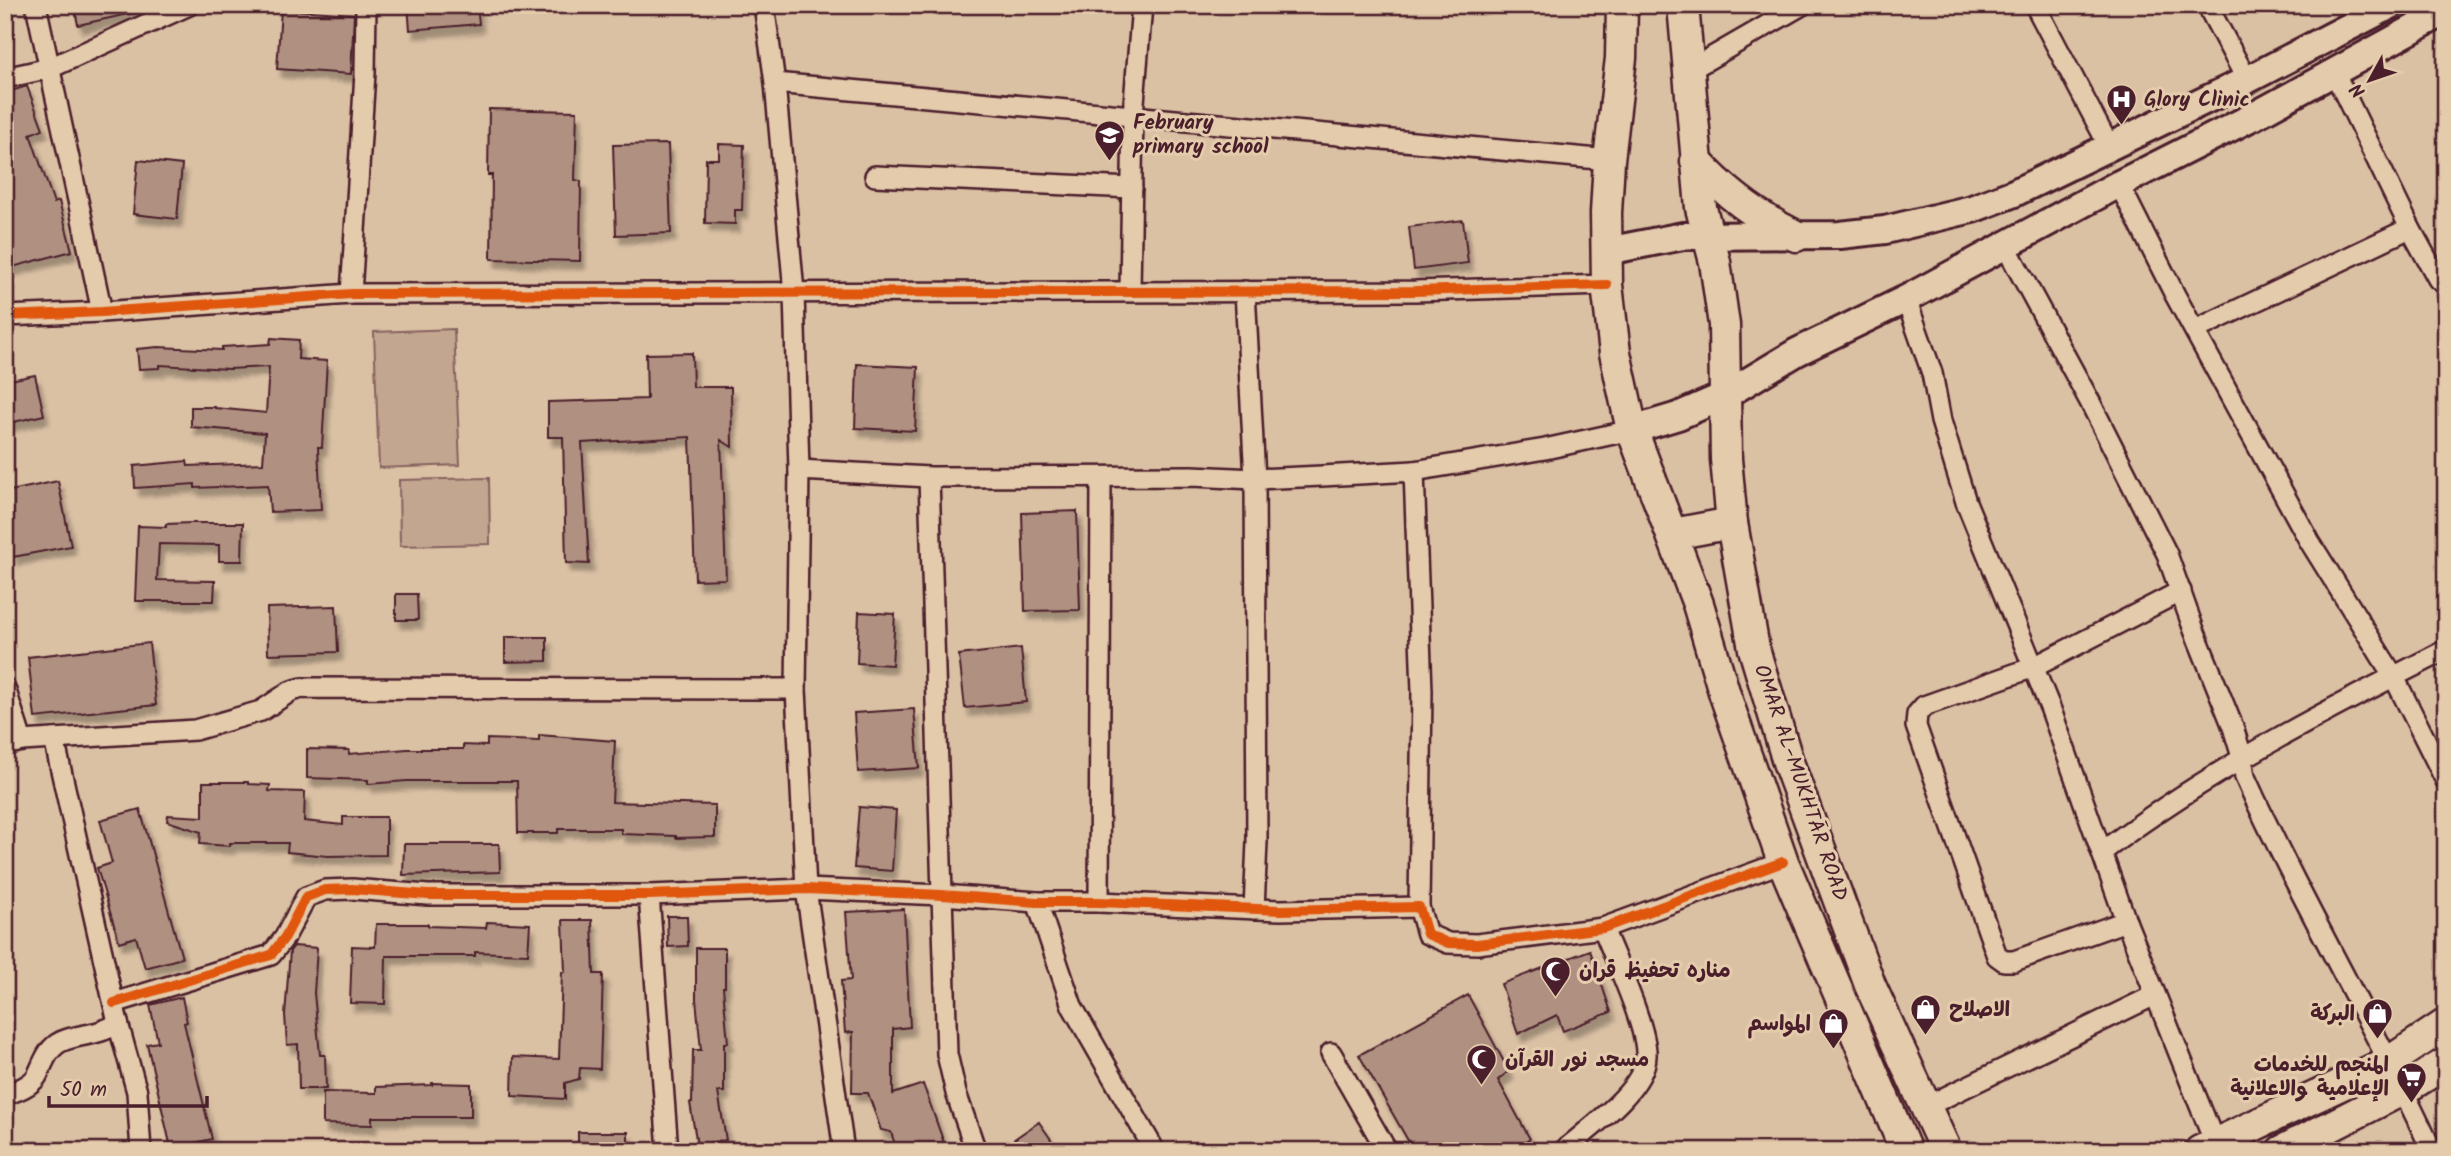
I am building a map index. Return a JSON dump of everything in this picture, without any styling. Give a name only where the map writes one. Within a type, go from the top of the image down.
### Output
[{"type":"main road","name":"OMAR AL-MUKHTĀR ROAD","points":[[1622,5],[1621,58],[1609,160],[1607,285],[1615,353],[1632,430],[1698,604],[1725,695],[1783,862],[1906,1151]]},
{"type":"main road","name":"OMAR AL-MUKHTĀR ROAD","points":[[1683,5],[1701,208],[1720,289],[1724,325],[1726,460],[1732,523],[1754,649],[1787,762],[1870,985],[1946,1151]]},
{"type":"main road","points":[[1607,251],[1657,240],[1709,235],[1840,235],[1885,230],[1972,209],[2014,192],[2247,80],[2391,5]]},
{"type":"main road","points":[[1632,430],[1678,416],[1724,396],[1797,352],[1906,299],[2119,184],[2252,117],[2446,11]]},
{"type":"main road","points":[[1696,161],[1732,197],[1752,212],[1796,236]]},
{"type":"main road","points":[[1673,534],[1732,523]]},
{"type":"main road","points":[[2211,1148],[2389,1062],[2446,1024]]},
{"type":"main road","points":[[2282,1151],[2404,1089],[2446,1063]]},
{"type":"street","points":[[36,5],[102,312]]},
{"type":"street","points":[[5,78],[50,68],[189,5]]},
{"type":"street","points":[[351,294],[365,74],[366,5]]},
{"type":"street","points":[[764,5],[775,83],[794,292],[799,470],[796,689],[806,889],[844,1151]]},
{"type":"street","points":[[1130,291],[1133,115],[1142,5]]},
{"type":"street","points":[[1688,71],[1802,5]]},
{"type":"street","points":[[2035,5],[2109,146]]},
{"type":"street","points":[[2207,5],[2247,80]]},
{"type":"street","points":[[2334,72],[2410,228],[2438,279],[2446,285]]},
{"type":"street","points":[[775,83],[1609,160]]},
{"type":"street","points":[[875,176],[1132,188]]},
{"type":"street","points":[[2119,184],[2310,542],[2394,677],[2446,781]]},
{"type":"street","points":[[2195,330],[2410,228]]},
{"type":"street","points":[[2005,245],[2168,554],[2242,757],[2245,777],[2404,1089],[2432,1151]]},
{"type":"street","points":[[5,316],[102,312],[351,294],[1415,292],[1607,285]]},
{"type":"street","points":[[1245,291],[1255,479],[1257,842],[1254,909]]},
{"type":"street","points":[[1906,299],[1932,373],[1941,421],[1966,502],[2034,667],[2211,1148]]},
{"type":"street","points":[[799,470],[929,477],[1192,476],[1255,479],[1414,471],[1545,449],[1632,430]]},
{"type":"street","points":[[1414,471],[1422,691],[1419,907],[1427,934],[1448,943],[1477,944],[1603,929],[1783,862]]},
{"type":"street","points":[[929,477],[947,1054],[956,1093],[976,1151]]},
{"type":"street","points":[[1099,902],[1101,478]]},
{"type":"street","points":[[2126,921],[2014,961],[2004,961],[1997,956],[1916,726],[1917,714],[1924,706],[2034,667],[2181,591]]},
{"type":"street","points":[[2102,852],[2242,757],[2446,650]]},
{"type":"street","points":[[5,688],[14,743],[195,730],[261,711],[291,691],[302,688],[796,689]]},
{"type":"street","points":[[54,739],[118,1023],[137,1092],[141,1151]]},
{"type":"street","points":[[114,1003],[271,955],[285,937],[306,897],[325,890],[352,889],[428,895],[649,895],[806,889],[1037,902],[1254,909],[1419,907]]},
{"type":"street","points":[[649,895],[668,1151]]},
{"type":"street","points":[[1037,902],[1072,1006],[1155,1151]]},
{"type":"street","points":[[1563,1151],[1618,1104],[1638,1079],[1646,1056],[1641,1026],[1603,929]]},
{"type":"street","points":[[1925,1107],[2155,995]]},
{"type":"street","points":[[5,1095],[20,1090],[36,1078],[45,1057],[58,1042],[107,1031],[118,1023]]},
{"type":"street","points":[[1331,1053],[1387,1151]]},
{"type":"shaded area","points":[[454,329],[460,465],[379,468],[374,332]]},
{"type":"shaded area","points":[[489,478],[490,544],[400,546],[399,480]]},
{"type":"building","points":[[74,5],[133,5],[133,13],[78,25]]},
{"type":"building","points":[[408,5],[477,5],[479,24],[410,30]]},
{"type":"building","points":[[281,9],[354,14],[351,74],[277,69]]},
{"type":"building","points":[[27,86],[43,129],[30,134],[54,203],[59,201],[72,251],[5,269],[5,93]]},
{"type":"building","points":[[489,109],[577,111],[575,180],[581,181],[580,261],[491,259],[492,175],[488,175]]},
{"type":"building","points":[[668,144],[671,233],[616,235],[613,145]]},
{"type":"building","points":[[719,144],[744,145],[742,210],[735,210],[735,224],[705,223],[706,159],[719,159]]},
{"type":"building","points":[[138,160],[182,165],[177,219],[133,214]]},
{"type":"building","points":[[1463,220],[1468,263],[1414,270],[1409,227]]},
{"type":"building","points":[[271,338],[299,340],[298,359],[327,361],[322,447],[318,447],[321,510],[270,512],[268,485],[195,488],[195,484],[135,488],[134,466],[187,461],[188,466],[263,463],[265,433],[191,427],[191,407],[266,413],[269,367],[229,369],[160,365],[160,368],[139,369],[137,349],[158,347],[222,350],[222,347],[270,344]]},
{"type":"building","points":[[692,353],[693,387],[731,387],[732,447],[721,440],[726,579],[695,580],[690,437],[582,443],[589,564],[566,563],[563,437],[548,437],[548,402],[647,399],[646,354]]},
{"type":"building","points":[[857,364],[918,367],[915,431],[855,428]]},
{"type":"building","points":[[35,375],[44,415],[5,424],[5,381]]},
{"type":"building","points":[[58,481],[71,546],[13,557],[5,516],[5,492]]},
{"type":"building","points":[[1077,511],[1080,610],[1025,611],[1022,513]]},
{"type":"building","points":[[243,523],[242,561],[219,561],[219,545],[159,544],[157,580],[215,581],[214,601],[135,601],[138,526],[166,527],[166,524]]},
{"type":"building","points":[[396,594],[417,594],[418,620],[396,620]]},
{"type":"building","points":[[336,606],[338,652],[268,654],[267,608]]},
{"type":"building","points":[[859,612],[895,614],[892,665],[857,663]]},
{"type":"building","points":[[505,637],[547,637],[547,661],[505,662]]},
{"type":"building","points":[[149,643],[156,705],[35,718],[28,657]]},
{"type":"building","points":[[1021,648],[1026,702],[965,708],[959,655]]},
{"type":"building","points":[[914,709],[919,768],[858,772],[854,713]]},
{"type":"building","points":[[539,735],[615,741],[612,802],[715,805],[715,837],[676,838],[621,834],[621,829],[558,829],[558,833],[518,833],[517,781],[407,781],[368,784],[368,780],[307,778],[307,749],[349,750],[349,754],[407,749],[463,749],[463,745],[487,746],[487,739],[539,741]]},
{"type":"building","points":[[203,782],[248,782],[270,785],[269,791],[305,792],[304,821],[343,825],[343,817],[386,817],[386,855],[328,856],[287,852],[288,843],[230,843],[230,846],[200,844],[201,832],[167,821],[168,815],[203,817]]},
{"type":"building","points":[[859,807],[896,810],[892,871],[854,868]]},
{"type":"building","points":[[140,809],[182,958],[145,968],[136,937],[119,942],[97,868],[112,863],[100,820]]},
{"type":"building","points":[[404,844],[499,844],[500,872],[403,875]]},
{"type":"building","points":[[904,909],[910,1027],[893,1029],[893,1094],[923,1084],[944,1143],[921,1151],[897,1151],[891,1132],[881,1130],[868,1093],[852,1093],[853,1032],[845,1033],[841,981],[851,980],[846,912]]},
{"type":"building","points":[[667,916],[687,916],[688,946],[668,947]]},
{"type":"building","points":[[563,920],[592,920],[594,974],[603,974],[600,1069],[580,1068],[579,1079],[565,1083],[565,1099],[512,1096],[513,1057],[559,1059],[562,972],[565,972]]},
{"type":"building","points":[[487,922],[530,924],[528,954],[475,952],[475,956],[386,956],[385,1004],[350,1003],[352,946],[375,947],[376,924],[486,928]]},
{"type":"building","points":[[294,946],[317,948],[314,993],[320,1055],[325,1055],[326,1089],[299,1089],[298,1044],[287,1045],[285,1015],[290,951]]},
{"type":"building","points":[[696,948],[725,948],[723,987],[728,1043],[724,1043],[724,1092],[718,1092],[726,1140],[697,1145],[690,1103],[693,1050],[701,1050],[696,999]]},
{"type":"building","name":"مناره تحفيظ قران","points":[[1590,950],[1611,1012],[1563,1031],[1557,1015],[1518,1034],[1501,984]]},
{"type":"building","points":[[1468,995],[1509,1071],[1498,1080],[1530,1139],[1511,1151],[1414,1151],[1359,1055]]},
{"type":"building","points":[[182,997],[187,1022],[184,1023],[212,1139],[171,1148],[147,1044],[158,1042],[150,1005]]},
{"type":"building","points":[[432,1083],[471,1084],[471,1117],[372,1117],[372,1125],[323,1124],[323,1092],[376,1093],[376,1087]]},
{"type":"building","points":[[1039,1122],[1059,1151],[997,1151]]},
{"type":"building","points":[[578,1132],[628,1132],[628,1151],[578,1151]]},
{"type":"cycle path","points":[[5,316],[102,312],[351,294],[1415,291],[1607,285]]},
{"type":"cycle path","points":[[114,1003],[271,955],[285,937],[306,897],[325,890],[352,889],[428,895],[649,895],[806,889],[1037,902],[1280,910],[1419,907],[1427,934],[1448,943],[1477,944],[1603,928],[1783,862]]},
{"type":"place","name":"Glory Clinic","points":[[2121,127]]},
{"type":"place","name":"February primary school","points":[[1110,162]]},
{"type":"place","name":"مناره تحفيظ قران","points":[[1556,998]]},
{"type":"place","name":"الاصلاح","points":[[1926,1037]]},
{"type":"place","name":"البركة","points":[[2378,1041]]},
{"type":"place","name":"المواسم","points":[[1834,1051]]},
{"type":"place","name":"مسجد نور القرآن","points":[[1482,1087]]},
{"type":"place","name":"المنجم للخدمات الإعلامية والاعلانية","points":[[2412,1104]]}]
